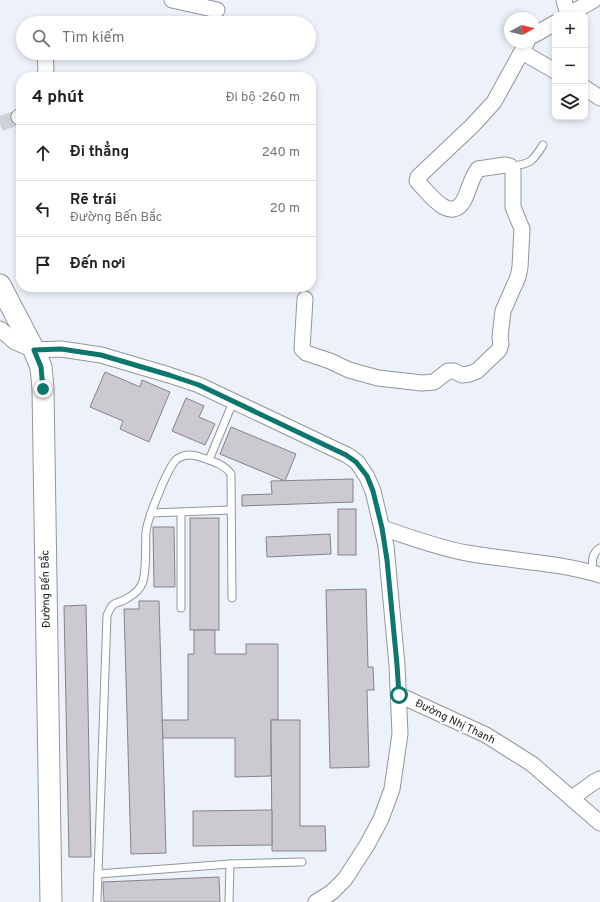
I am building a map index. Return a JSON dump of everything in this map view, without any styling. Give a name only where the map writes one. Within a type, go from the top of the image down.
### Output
[{"type":"main road","name":"Đường Bến Bắc","points":[[0,285],[34,350],[41,367],[43,389],[51,902]]},
{"type":"street","points":[[172,0],[216,10]]},
{"type":"street","points":[[564,0],[567,12]]},
{"type":"street","points":[[573,12],[594,0]]},
{"type":"street","points":[[540,31],[552,24]]},
{"type":"street","points":[[305,299],[302,349],[306,354],[330,361],[349,370],[378,378],[422,383],[434,382],[448,371],[454,371],[462,375],[469,374],[477,371],[499,350],[501,344],[500,337],[503,311],[518,277],[520,267],[522,230],[513,207],[513,171],[510,166],[505,165],[478,169],[474,173],[463,201],[458,207],[452,210],[439,204],[417,181],[418,177],[457,142],[494,102],[523,48]]},
{"type":"street","points":[[525,48],[552,68]]},
{"type":"street","points":[[45,60],[46,72]]},
{"type":"street","points":[[588,90],[600,98]]},
{"type":"street","points":[[0,329],[15,342],[34,350],[61,349],[101,355],[199,385],[346,455],[356,462],[367,476],[373,491],[382,528],[386,553],[399,695]]},
{"type":"street","points":[[382,528],[447,549],[596,574]]},
{"type":"street","name":"Đường Nhị Thanh","points":[[316,902],[332,892],[345,879],[367,845],[381,819],[392,789],[397,763],[400,734],[399,695],[486,735],[532,764],[600,823]]},
{"type":"street","points":[[572,798],[600,779]]},
{"type":"lane","points":[[510,166],[520,166],[530,163],[543,145]]},
{"type":"lane","points":[[209,460],[234,402]]},
{"type":"lane","points":[[97,902],[107,615],[112,605],[125,600],[138,590],[143,582],[146,531],[151,513],[170,469],[176,460],[183,456],[193,454],[209,460],[227,468],[231,474],[232,598]]},
{"type":"lane","points":[[151,513],[231,510]]},
{"type":"lane","points":[[181,512],[182,608]]},
{"type":"lane","points":[[596,574],[592,557],[596,550],[600,548]]},
{"type":"lane","points":[[98,874],[230,864],[302,862]]},
{"type":"lane","points":[[229,902],[230,864]]},
{"type":"building","points":[[105,372],[140,387],[142,380],[170,392],[149,442],[120,429],[123,421],[90,407]]},
{"type":"building","points":[[186,398],[204,406],[199,417],[215,424],[205,445],[172,431]]},
{"type":"building","points":[[231,427],[296,454],[285,481],[220,454]]},
{"type":"building","points":[[353,479],[353,502],[242,506],[242,495],[272,494],[271,481]]},
{"type":"building","points":[[338,509],[356,509],[356,555],[338,555]]},
{"type":"building","points":[[190,518],[219,518],[219,630],[190,630]]},
{"type":"building","points":[[153,527],[174,527],[175,587],[154,587]]},
{"type":"building","points":[[330,534],[331,554],[267,557],[266,537]]},
{"type":"building","points":[[366,589],[368,667],[373,667],[374,690],[367,690],[369,767],[330,768],[326,590]]},
{"type":"building","points":[[139,601],[159,601],[166,853],[131,854],[124,609],[139,609]]},
{"type":"building","points":[[86,605],[91,857],[69,857],[64,606]]},
{"type":"building","points":[[194,630],[215,630],[215,654],[246,654],[246,644],[278,644],[278,720],[271,720],[271,776],[235,777],[235,738],[163,738],[162,720],[188,720],[188,654],[194,654]]},
{"type":"building","points":[[271,720],[300,720],[300,826],[325,826],[326,851],[272,851]]},
{"type":"building","points":[[272,810],[272,845],[193,846],[193,811]]},
{"type":"building","points":[[219,877],[220,902],[104,902],[103,882]]},
{"type":"tunnel","points":[[0,124],[16,118]]},
{"type":"route","points":[[43,389],[41,367],[34,350],[61,349],[101,355],[199,385],[346,455],[356,462],[367,476],[373,491],[386,546],[399,695]]}]
